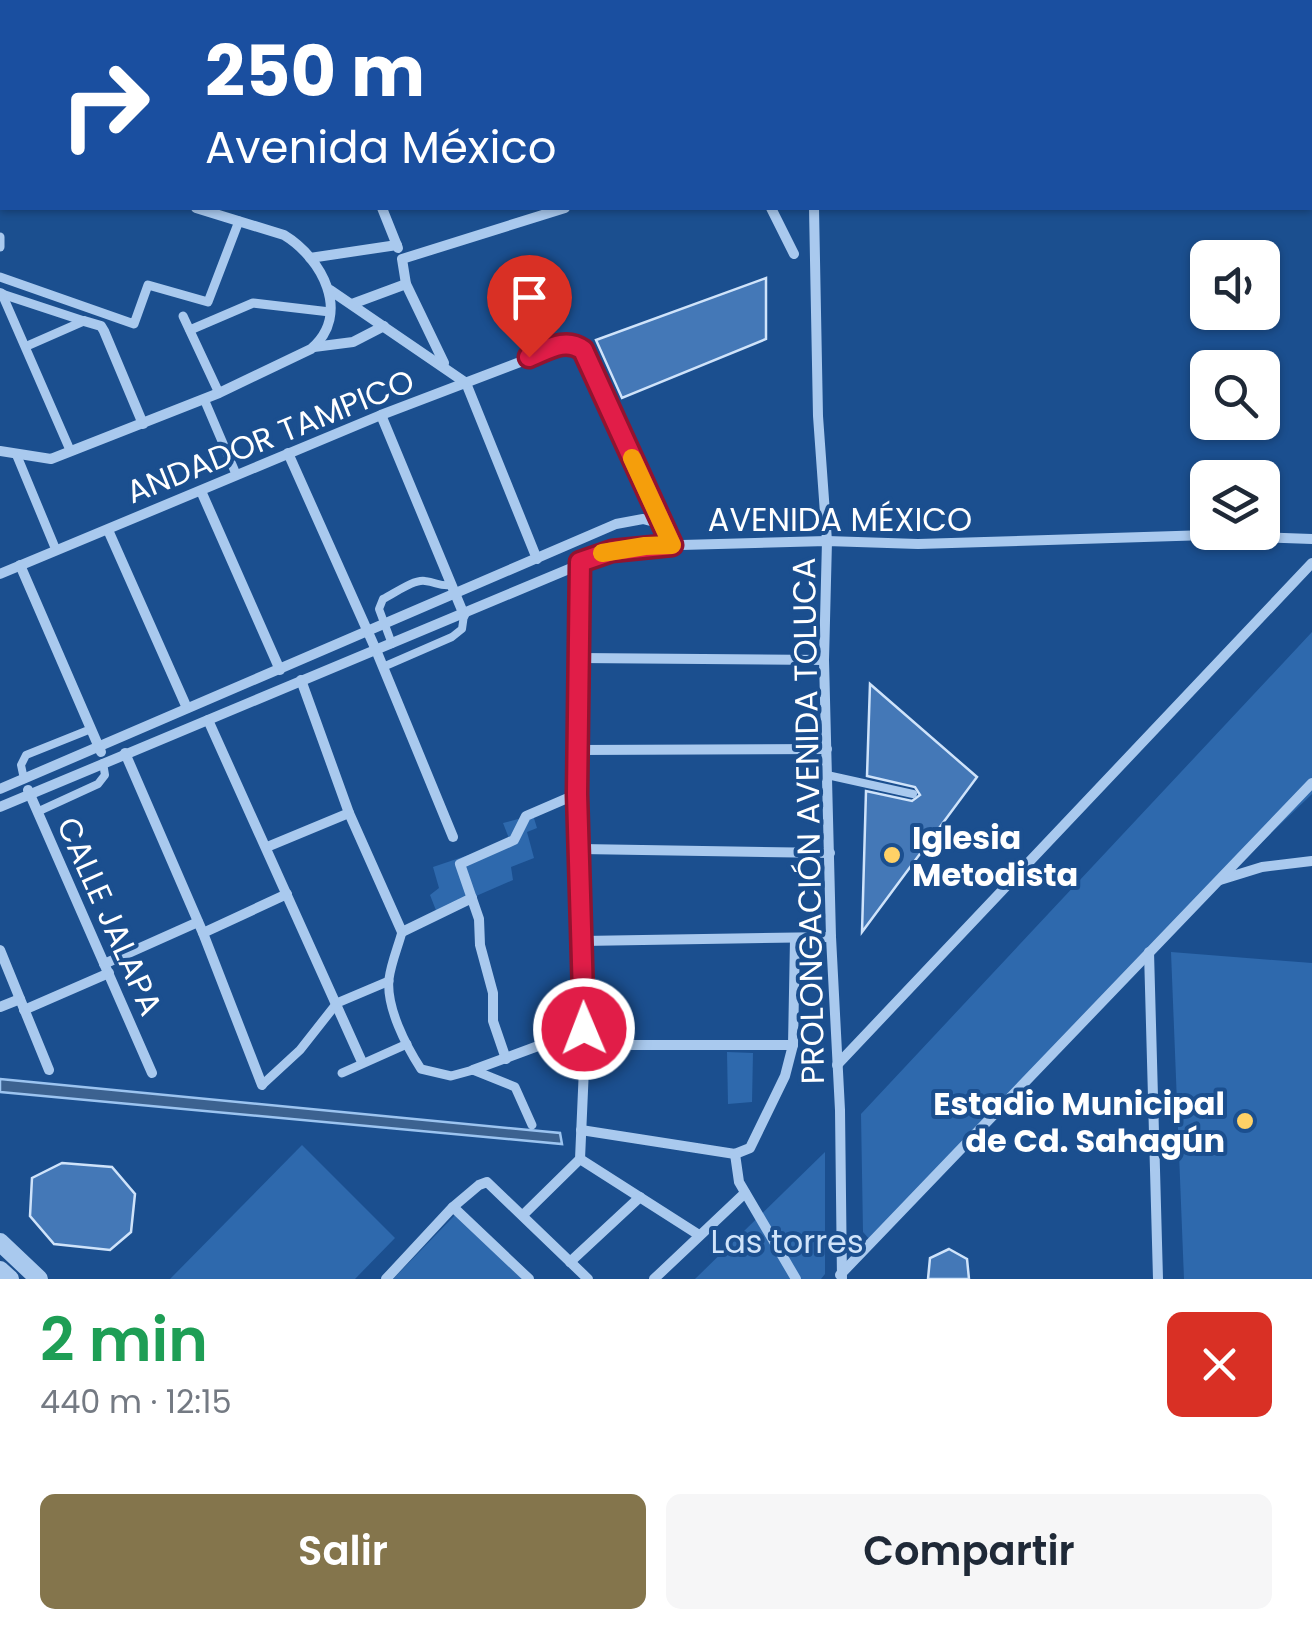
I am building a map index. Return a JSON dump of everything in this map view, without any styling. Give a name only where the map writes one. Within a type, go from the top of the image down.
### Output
[{"type":"street","points":[[203,210],[284,235],[310,258],[330,290],[466,384],[537,559]]},
{"type":"street","points":[[383,210],[402,258],[406,284],[446,367]]},
{"type":"street","points":[[402,258],[558,210]]},
{"type":"street","points":[[771,210],[794,254]]},
{"type":"street","name":"PROLONGACIÓN AVENIDA TOLUCA","points":[[814,210],[818,416],[827,541],[824,660],[844,1275]]},
{"type":"street","points":[[0,277],[134,324],[148,285],[208,302],[239,221]]},
{"type":"street","points":[[0,238],[0,247]]},
{"type":"street","points":[[310,258],[397,244]]},
{"type":"street","points":[[352,304],[406,284]]},
{"type":"street","points":[[0,451],[51,458],[143,424],[275,367],[320,341],[330,312],[330,290]]},
{"type":"street","points":[[1,293],[100,326],[143,424]]},
{"type":"street","points":[[1,293],[28,346],[70,450]]},
{"type":"street","points":[[190,330],[253,302],[330,312]]},
{"type":"street","points":[[183,316],[219,393]]},
{"type":"street","points":[[28,346],[84,321]]},
{"type":"street","points":[[314,347],[354,342],[384,326]]},
{"type":"street","name":"ANDADOR TAMPICO","points":[[0,574],[380,415],[570,343],[583,350],[662,524]]},
{"type":"street","points":[[204,399],[236,474]]},
{"type":"street","points":[[380,415],[464,615]]},
{"type":"street","points":[[288,453],[376,650],[453,838]]},
{"type":"street","points":[[17,456],[56,550]]},
{"type":"street","points":[[201,491],[280,670]]},
{"type":"street","name":"AVENIDA MÉXICO","points":[[1,787],[384,626],[454,590],[626,522],[643,519],[662,524]]},
{"type":"street","points":[[662,524],[672,545]]},
{"type":"street","points":[[108,530],[187,708]]},
{"type":"street","name":"AVENIDA MÉXICO","points":[[0,807],[612,551],[672,545],[827,541],[936,544],[1208,535],[1312,539]]},
{"type":"street","points":[[523,1215],[580,1145],[584,1029],[577,794],[580,562]]},
{"type":"street","points":[[836,1065],[1312,563]]},
{"type":"street","points":[[20,565],[100,748],[103,763]]},
{"type":"street","points":[[579,658],[824,660]]},
{"type":"street","points":[[301,680],[349,813],[402,932],[389,981],[396,1014],[421,1069],[451,1076],[584,1029]]},
{"type":"street","points":[[208,720],[362,1062]]},
{"type":"street","points":[[578,750],[827,749]]},
{"type":"street","points":[[125,754],[262,1086],[300,1050],[337,1003],[389,981]]},
{"type":"street","name":"CALLE JALAPA","points":[[24,779],[152,1073]]},
{"type":"street","points":[[844,1275],[1312,782]]},
{"type":"street","points":[[506,1059],[494,1028],[493,993],[472,898],[460,868],[462,862],[514,840],[526,816],[577,794]]},
{"type":"street","points":[[267,847],[349,813]]},
{"type":"street","points":[[581,849],[830,853]]},
{"type":"street","points":[[1219,880],[1262,867],[1312,861]]},
{"type":"street","points":[[0,1007],[22,1004],[288,894]]},
{"type":"street","points":[[402,932],[472,898]]},
{"type":"street","points":[[582,941],[831,937]]},
{"type":"street","name":"PROLONGACIÓN AVENIDA TOLUCA","points":[[737,1155],[750,1148],[785,1076],[793,1045],[795,939]]},
{"type":"street","points":[[0,950],[50,1070]]},
{"type":"street","points":[[1148,952],[1158,1279]]},
{"type":"street","points":[[342,1072],[407,1044]]},
{"type":"street","points":[[584,1045],[793,1045]]},
{"type":"street","points":[[473,1070],[515,1086],[532,1125]]},
{"type":"street","points":[[580,1145],[737,1155],[736,1174],[745,1193],[796,1279]]},
{"type":"street","points":[[580,1145],[640,1198],[699,1235]]},
{"type":"street","points":[[386,1279],[454,1207],[483,1183],[493,1186],[588,1279]]},
{"type":"street","points":[[654,1279],[745,1193]]},
{"type":"street","points":[[570,1262],[640,1198]]},
{"type":"street","points":[[454,1207],[530,1279]]},
{"type":"street","points":[[3,1250],[39,1279]]},
{"type":"street","points":[[0,1270],[10,1279]]},
{"type":"lane","points":[[392,644],[379,610],[383,599],[426,580],[454,590]]},
{"type":"lane","points":[[383,667],[452,637],[462,629],[464,615]]},
{"type":"lane","points":[[24,779],[21,765],[26,756],[91,729]]},
{"type":"lane","points":[[37,812],[98,784],[105,775],[103,763]]},
{"type":"lane","points":[[828,774],[913,794]]},
{"type":"green space","name":"Las torres","points":[[1312,632],[1312,794],[1157,943],[870,1240],[863,1232],[861,1114]]},
{"type":"green space","points":[[533,815],[537,828],[527,832],[534,858],[511,867],[513,880],[437,913],[430,895],[439,888],[433,867],[510,841],[503,823]]},
{"type":"green space","name":"Estadio Municipal de Cd. Sahagún","points":[[1171,952],[1312,963],[1312,1279],[1184,1279]]},
{"type":"green space","points":[[727,1052],[753,1053],[752,1102],[728,1104]]},
{"type":"green space","points":[[302,1145],[395,1238],[355,1279],[170,1279]]},
{"type":"green space","name":"Las torres","points":[[825,1152],[825,1274],[821,1279],[695,1279]]},
{"type":"green space","points":[[455,1215],[522,1279],[393,1279]]},
{"type":"shaded area","points":[[0,1079],[560,1133],[562,1144],[0,1092]]},
{"type":"building","points":[[766,278],[766,339],[622,398],[596,340]]},
{"type":"building","name":"Iglesia Metodista","points":[[870,684],[977,777],[862,932],[866,791],[912,801],[920,795],[915,787],[867,776]]},
{"type":"building","points":[[62,1163],[112,1167],[135,1194],[131,1232],[110,1250],[54,1244],[30,1216],[32,1178]]},
{"type":"building","points":[[949,1249],[967,1259],[969,1279],[928,1279],[930,1258]]},
{"type":"slow traffic","points":[[602,553],[672,545],[632,458]]},
{"type":"place","name":"Iglesia Metodista","points":[[892,855]]},
{"type":"place","name":"Estadio Municipal de Cd. Sahagún","points":[[1245,1121]]},
{"type":"route","points":[[529,357],[560,344],[570,343],[583,350],[672,545],[612,551],[580,562],[577,794],[584,1029]]}]
